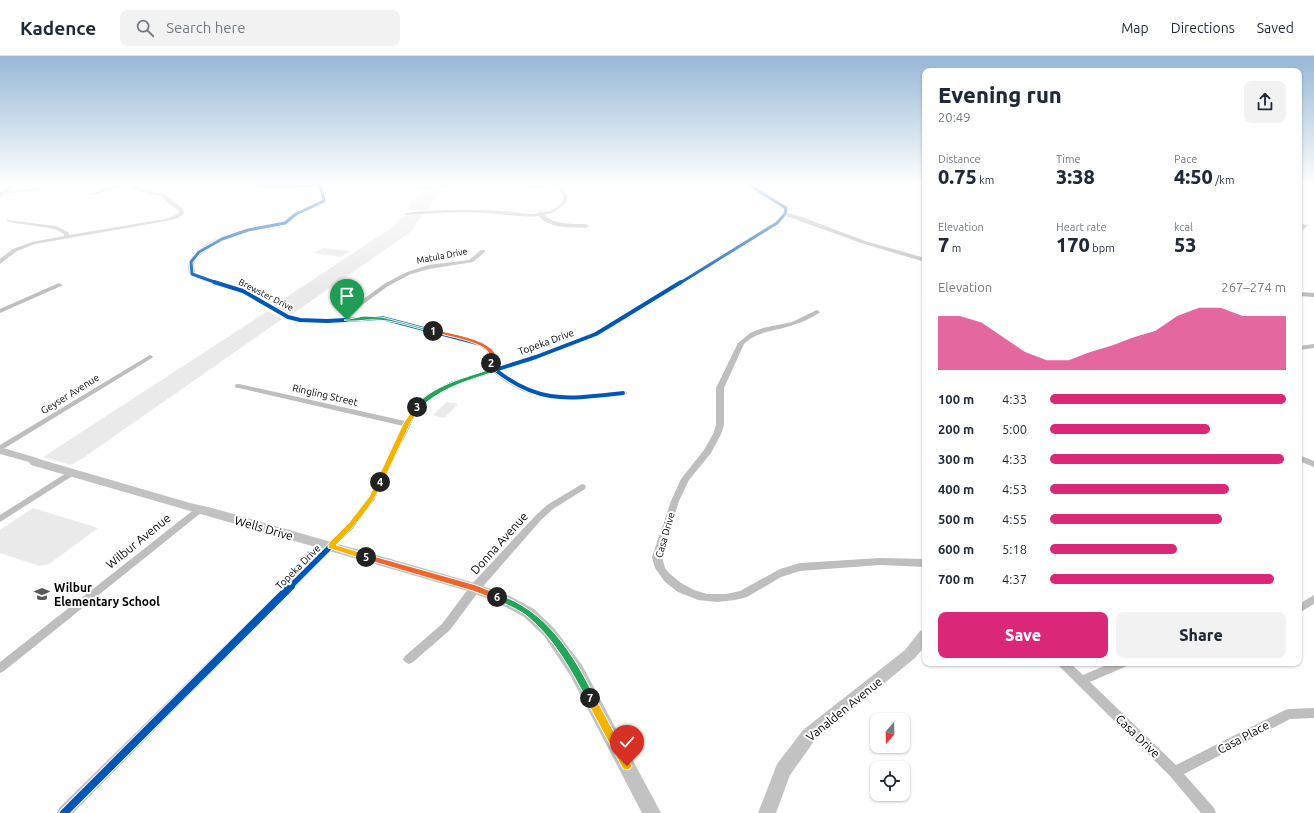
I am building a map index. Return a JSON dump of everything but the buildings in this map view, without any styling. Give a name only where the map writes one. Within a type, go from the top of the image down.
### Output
[{"type":"main road","name":"Wells Drive","points":[[0,450],[71,473],[476,588],[505,600],[529,613],[549,632],[576,670],[652,813]]},
{"type":"main road","name":"Vanalden Avenue","points":[[767,813],[783,770],[809,735],[910,654],[922,639]]},
{"type":"street","points":[[0,262],[15,250],[23,246],[172,218]]},
{"type":"street","name":"Brewster Drive","points":[[292,218],[285,223],[240,231],[215,242],[194,256],[191,262],[192,274],[200,278],[243,291],[288,317],[314,322],[373,317],[389,319],[481,344],[489,348],[492,353],[492,367],[495,370]]},
{"type":"street","points":[[543,218],[551,222],[586,226]]},
{"type":"street","name":"Topeka Drive","points":[[64,813],[351,526],[372,498],[406,424],[414,411],[429,396],[451,384],[573,343],[614,324],[777,223],[781,218]]},
{"type":"street","points":[[802,218],[850,238],[922,259]]},
{"type":"street","points":[[9,221],[56,228],[66,233],[67,237]]},
{"type":"street","points":[[1302,228],[1305,225]]},
{"type":"street","name":"Matula Drive","points":[[347,320],[347,315],[352,310],[386,285],[403,275],[428,267],[471,260],[483,250]]},
{"type":"street","points":[[0,311],[59,285]]},
{"type":"street","points":[[1302,294],[1314,295]]},
{"type":"street","name":"Casa Drive","points":[[817,312],[794,323],[755,333],[745,338],[741,343],[720,388],[720,425],[717,434],[708,451],[685,479],[679,492],[657,557],[658,566],[663,574],[672,583],[686,591],[696,596],[717,599],[734,597],[750,591],[773,577],[794,568],[891,559],[922,563]]},
{"type":"street","points":[[1302,348],[1314,346]]},
{"type":"street","name":"Geyser Avenue","points":[[0,450],[150,357]]},
{"type":"street","points":[[495,370],[512,384],[523,390],[550,397],[580,398],[623,393]]},
{"type":"street","name":"Ringling Street","points":[[239,386],[406,424]]},
{"type":"street","points":[[1302,459],[1314,464]]},
{"type":"street","points":[[0,519],[71,473]]},
{"type":"street","name":"Donna Avenue","points":[[409,659],[446,627],[476,588],[538,518],[550,507],[582,486]]},
{"type":"street","name":"Wilbur Avenue","points":[[0,668],[199,510]]},
{"type":"street","points":[[1302,607],[1314,599]]},
{"type":"street","name":"Casa Drive","points":[[1066,666],[1175,772],[1210,813]]},
{"type":"street","points":[[1082,680],[1116,666]]},
{"type":"street","name":"Casa Place","points":[[1175,772],[1288,714],[1314,713]]},
{"type":"shaded area","points":[[400,218],[420,218],[409,233],[291,315],[273,306],[390,229]]},
{"type":"shaded area","points":[[323,248],[350,251],[341,257],[314,253]]},
{"type":"shaded area","points":[[268,311],[282,319],[83,458],[71,465],[43,457]]},
{"type":"shaded area","points":[[447,402],[458,404],[444,418],[433,415]]},
{"type":"shaded area","points":[[33,508],[98,528],[49,564],[40,566],[0,553],[0,530]]},
{"type":"cycle path","points":[[292,218],[285,223],[254,228],[230,235],[206,247],[199,252],[191,262],[192,274],[200,278],[243,291],[288,317],[300,320],[327,321],[382,318],[481,344],[491,351],[492,367],[507,380],[537,394],[569,398],[623,393]]},
{"type":"cycle path","points":[[64,813],[351,526],[372,498],[414,411],[429,396],[451,384],[536,357],[596,334],[777,223],[781,218]]},
{"type":"place","name":"Wilbur Elementary School","points":[[42,594]]},
{"type":"route","points":[[347,320],[373,317],[382,318],[471,340],[489,348],[492,353],[492,367],[495,370],[451,384],[429,396],[420,404],[406,424],[372,498],[351,526],[331,546],[476,588],[505,600],[529,613],[549,632],[576,670],[627,766]]}]
